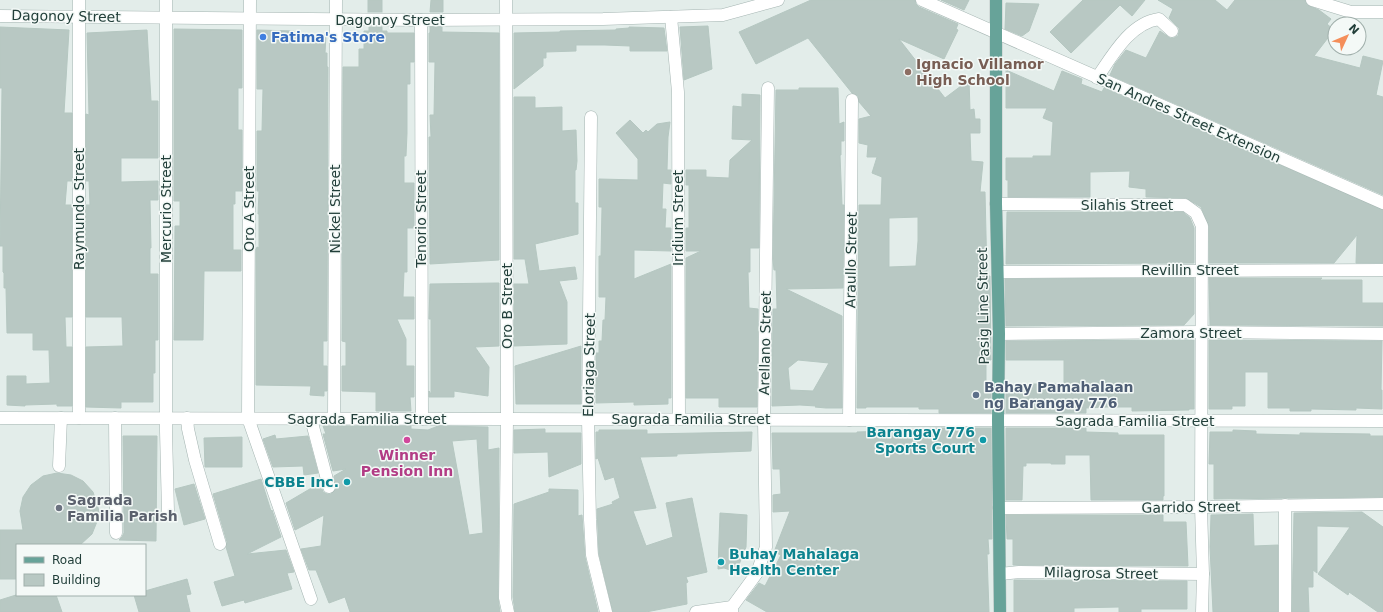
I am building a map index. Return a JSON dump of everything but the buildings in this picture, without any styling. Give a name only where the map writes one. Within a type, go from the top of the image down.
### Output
[{"type":"main road","name":"Pasig Line Street","points":[[996,0],[996,204],[999,334],[998,420],[1000,612]]},
{"type":"street","name":"Raymundo Street","points":[[78,418],[79,0]]},
{"type":"street","name":"Mercurio Street","points":[[166,0],[166,418],[168,512]]},
{"type":"street","name":"Oro A Street","points":[[250,0],[248,418],[311,599]]},
{"type":"street","name":"Nickel Street","points":[[334,418],[336,0]]},
{"type":"street","name":"Oro B Street","points":[[506,0],[507,419],[505,598],[508,612]]},
{"type":"street","name":"Dagonoy Street","points":[[0,16],[421,20],[672,17],[723,15],[778,0]]},
{"type":"street","name":"San Andres Street Extension","points":[[922,0],[1383,202]]},
{"type":"street","points":[[1312,0],[1351,12],[1383,12]]},
{"type":"street","name":"Iridium Street","points":[[672,17],[678,92],[678,420]]},
{"type":"street","points":[[1098,78],[1123,41],[1152,20],[1159,19],[1172,31]]},
{"type":"street","name":"Tenorio Street","points":[[421,20],[422,419]]},
{"type":"street","name":"Arellano Street","points":[[732,610],[757,573],[766,547],[764,420],[768,88]]},
{"type":"street","name":"Araullo Street","points":[[849,420],[852,100]]},
{"type":"street","name":"Eloriaga Street","points":[[591,117],[588,419],[590,520],[592,555],[606,612]]},
{"type":"street","name":"Silahis Street","points":[[996,204],[1185,205],[1196,213],[1202,226],[1202,612]]},
{"type":"street","name":"Revillin Street","points":[[998,272],[1383,270]]},
{"type":"street","name":"Zamora Street","points":[[999,334],[1201,332],[1383,334]]},
{"type":"street","name":"Sagrada Familia Street","points":[[0,418],[1383,421]]},
{"type":"street","points":[[59,466],[61,418]]},
{"type":"street","points":[[115,418],[116,533]]},
{"type":"street","points":[[187,418],[195,460],[220,544]]},
{"type":"street","points":[[311,419],[328,487]]},
{"type":"street","name":"Garrido Street","points":[[999,508],[1383,504]]},
{"type":"street","points":[[1285,505],[1285,612]]},
{"type":"street","name":"Milagrosa Street","points":[[1000,574],[1020,572],[1203,574]]},
{"type":"street","points":[[696,612],[732,610]]},
{"type":"place","name":"Fatima's Store","points":[[263,37]]},
{"type":"place","name":"Ignacio Villamor High School","points":[[908,72]]},
{"type":"place","name":"Bahay Pamahalaan ng Barangay 776","points":[[976,395]]},
{"type":"place","name":"Winner Pension Inn","points":[[407,440]]},
{"type":"place","name":"Barangay 776 Sports Court","points":[[983,440]]},
{"type":"place","name":"CBBE Inc.","points":[[347,482]]},
{"type":"place","name":"Sagrada Familia Parish","points":[[59,508]]},
{"type":"place","name":"Buhay Mahalaga Health Center","points":[[721,562]]}]
